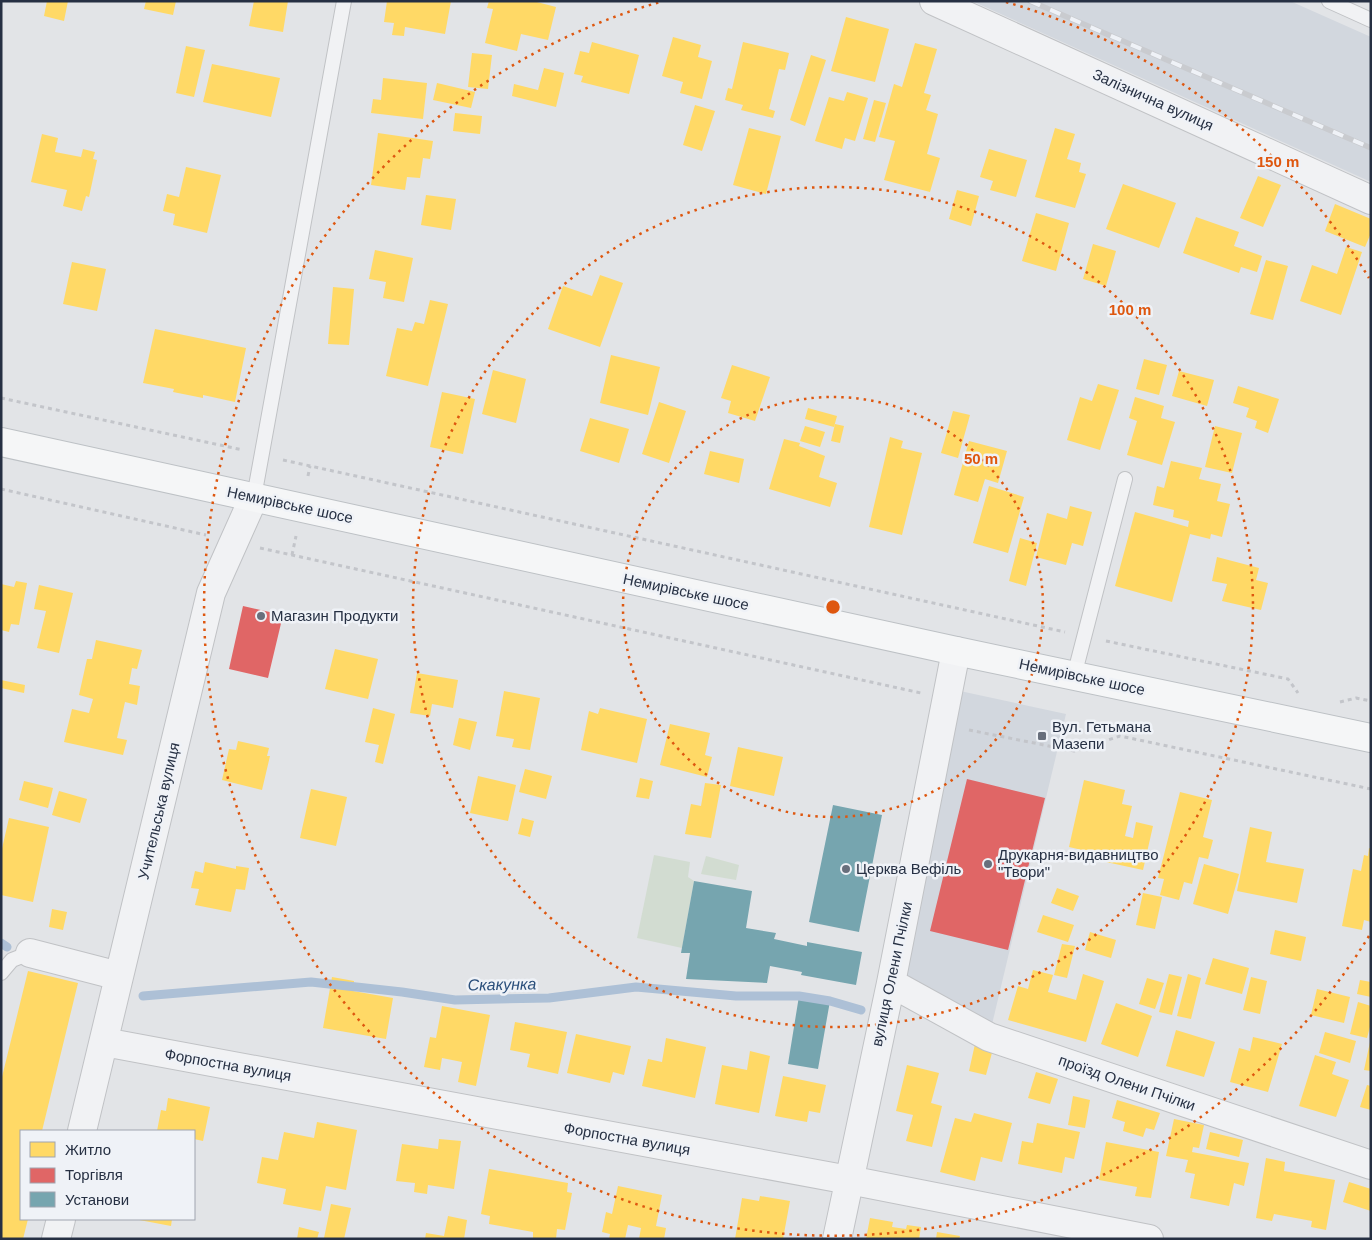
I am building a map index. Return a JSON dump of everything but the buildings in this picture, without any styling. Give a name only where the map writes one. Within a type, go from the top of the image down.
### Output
[{"type":"main road","name":"Немирівське шосе","points":[[1,442],[956,651],[1371,738]]},
{"type":"street","name":"Залізнична вулиця","points":[[934,1],[1371,200]]},
{"type":"street","name":"Учительська вулиця","points":[[82,1130],[211,593],[254,497]]},
{"type":"street","name":"вулиця Олени Пчілки","points":[[837,1239],[891,983],[956,651]]},
{"type":"street","points":[[30,953],[119,976]]},
{"type":"street","name":"проїзд Олени Пчілки","points":[[891,983],[989,1036],[1371,1166]]},
{"type":"street","name":"Форпостна вулиця","points":[[104,1042],[849,1180],[1149,1239]]},
{"type":"street","points":[[56,1239],[61,1220]]},
{"type":"lane","points":[[254,497],[344,1]]},
{"type":"lane","points":[[1329,1],[1371,20]]},
{"type":"lane","points":[[1074,676],[1125,479]]},
{"type":"lane","points":[[1,973],[12,960],[30,953]]},
{"type":"path","points":[[1,398],[1084,636],[1288,679],[1299,695]]},
{"type":"path","points":[[308,476],[310,466]]},
{"type":"path","points":[[1,489],[292,555],[947,698]]},
{"type":"path","points":[[292,555],[296,536]]},
{"type":"path","points":[[1336,702],[1356,698],[1371,701]]},
{"type":"path","points":[[968,730],[1074,751],[1120,736],[1371,789]]},
{"type":"shaded area","points":[[972,1],[1290,1],[1371,37],[1371,182]]},
{"type":"shaded area","points":[[960,691],[1066,714],[989,1037],[891,983]]},
{"type":"shaded area","points":[[654,855],[690,862],[688,877],[694,881],[682,948],[637,938]]},
{"type":"shaded area","points":[[706,856],[739,865],[736,880],[701,874]]},
{"type":"waterway","name":"Скакунка","points":[[1,943],[7,947]]},
{"type":"waterway","name":"Скакунка","points":[[143,996],[311,982],[455,1000],[549,998],[636,987],[736,996],[799,996],[830,1001],[861,1010]]},
{"type":"railway","points":[[1030,1],[1371,148]]},
{"type":"place","name":"Магазин Продукти","points":[[261,616]]},
{"type":"place","name":"Вул. Гетьмана Мазепи","points":[[1042,736]]},
{"type":"place","name":"Друкарня-видавництво \"Твори\"","points":[[988,864]]},
{"type":"place","name":"Церква Вефіль","points":[[846,869]]}]
